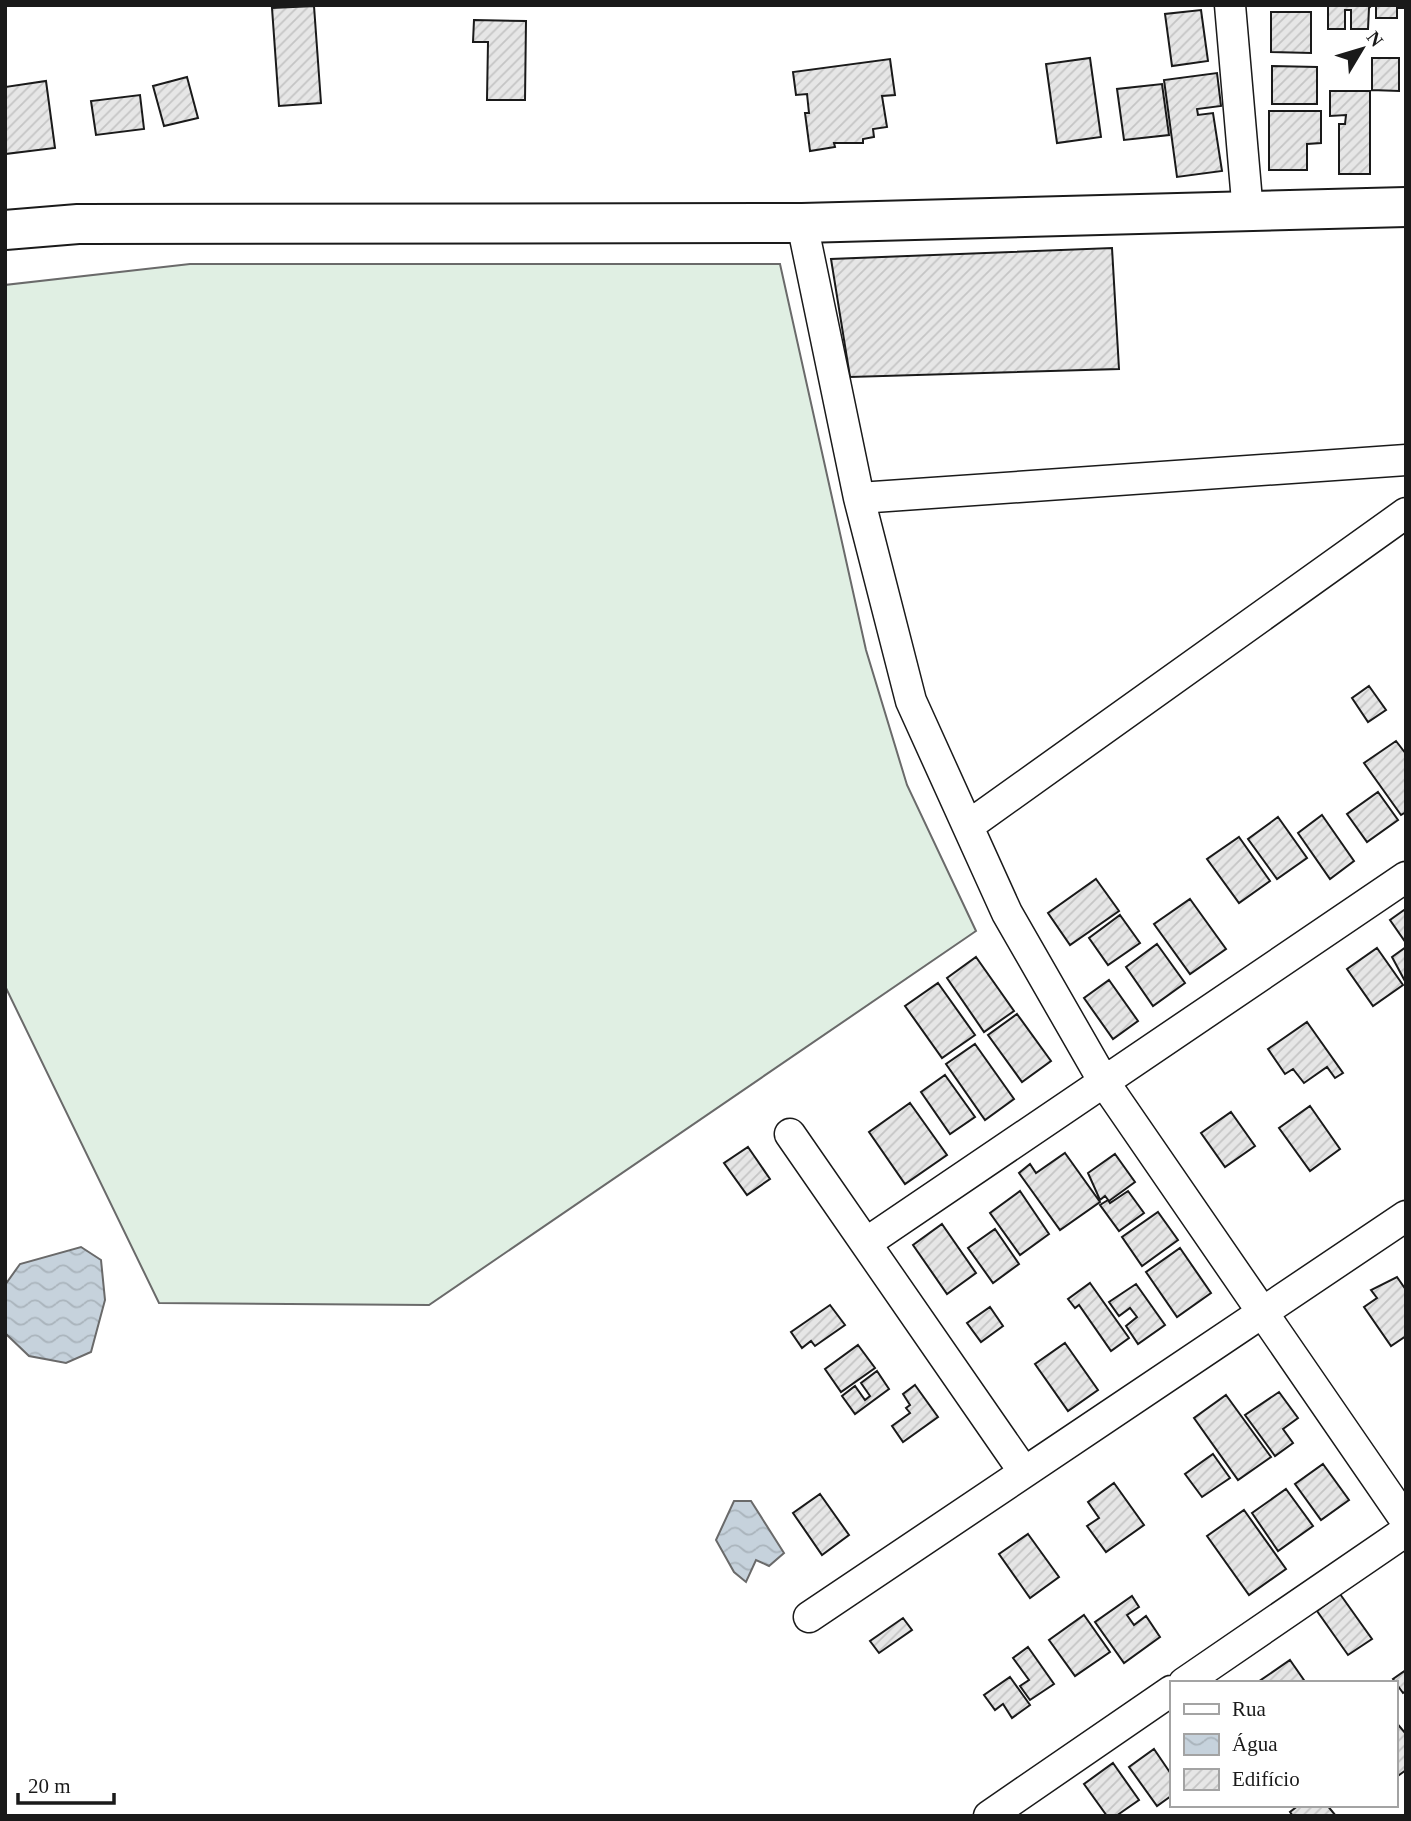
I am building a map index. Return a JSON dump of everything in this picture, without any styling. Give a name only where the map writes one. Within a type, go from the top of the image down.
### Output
[{"type":"main road","points":[[5,230],[78,224],[802,223],[1406,207]]},
{"type":"street","points":[[1230,5],[1248,213]]},
{"type":"street","points":[[802,223],[859,498],[911,701],[1007,913],[1104,1082],[1406,1521]]},
{"type":"street","points":[[859,498],[1406,460]]},
{"type":"street","points":[[968,826],[1406,513]]},
{"type":"street","points":[[866,1243],[1406,877]]},
{"type":"street","points":[[790,1134],[1024,1472]]},
{"type":"street","points":[[809,1617],[1406,1216]]},
{"type":"street","points":[[1187,1681],[1406,1531]]},
{"type":"street","points":[[989,1816],[1170,1692]]},
{"type":"green space","points":[[190,264],[780,264],[866,650],[907,785],[976,931],[429,1305],[159,1303],[5,986],[5,285]]},
{"type":"water","points":[[81,1247],[101,1260],[105,1300],[91,1352],[66,1363],[29,1356],[5,1333],[5,1285],[20,1264]]},
{"type":"water","points":[[734,1501],[751,1501],[784,1553],[769,1566],[756,1560],[746,1582],[734,1572],[716,1540]]},
{"type":"building","points":[[1328,5],[1372,5],[1369,8],[1368,29],[1351,29],[1351,10],[1345,10],[1345,29],[1328,29]]},
{"type":"building","points":[[1376,5],[1406,5],[1406,8],[1397,8],[1397,18],[1376,18]]},
{"type":"building","points":[[314,6],[321,103],[279,106],[272,8]]},
{"type":"building","points":[[1201,10],[1208,61],[1172,66],[1165,14]]},
{"type":"building","points":[[1271,12],[1311,12],[1311,53],[1271,52]]},
{"type":"building","points":[[474,20],[526,21],[525,100],[487,100],[488,42],[473,42]]},
{"type":"building","points":[[1090,58],[1101,137],[1057,143],[1046,64]]},
{"type":"building","points":[[1372,58],[1399,58],[1399,91],[1372,90]]},
{"type":"building","points":[[890,59],[895,95],[882,96],[887,127],[873,129],[874,137],[863,139],[863,143],[834,143],[835,147],[810,151],[805,113],[809,113],[807,94],[796,95],[793,72]]},
{"type":"building","points":[[1272,66],[1317,67],[1317,104],[1272,104]]},
{"type":"building","points":[[1217,73],[1221,106],[1197,109],[1198,115],[1213,113],[1222,171],[1177,177],[1164,80]]},
{"type":"building","points":[[187,77],[198,118],[164,126],[153,86]]},
{"type":"building","points":[[46,81],[55,148],[5,154],[5,87]]},
{"type":"building","points":[[1162,84],[1169,135],[1124,140],[1117,89]]},
{"type":"building","points":[[1330,91],[1370,91],[1370,174],[1339,174],[1339,124],[1345,124],[1346,115],[1330,116]]},
{"type":"building","points":[[140,95],[144,129],[96,135],[91,101]]},
{"type":"building","points":[[1269,111],[1321,111],[1321,143],[1307,144],[1307,170],[1269,170]]},
{"type":"building","points":[[1112,248],[1119,369],[850,377],[831,259]]},
{"type":"building","points":[[1369,686],[1386,710],[1368,722],[1352,698]]},
{"type":"building","points":[[1396,741],[1406,754],[1406,812],[1401,815],[1364,763]]},
{"type":"building","points":[[1378,792],[1398,820],[1367,842],[1347,814]]},
{"type":"building","points":[[1322,815],[1354,861],[1330,879],[1298,833]]},
{"type":"building","points":[[1278,817],[1307,858],[1277,879],[1248,839]]},
{"type":"building","points":[[1239,837],[1270,881],[1239,903],[1207,859]]},
{"type":"building","points":[[1096,879],[1119,911],[1070,945],[1048,913]]},
{"type":"building","points":[[1190,899],[1226,949],[1190,974],[1154,924]]},
{"type":"building","points":[[1404,910],[1406,912],[1406,943],[1390,920]]},
{"type":"building","points":[[1120,915],[1140,943],[1108,965],[1089,938]]},
{"type":"building","points":[[1157,944],[1185,983],[1153,1006],[1126,967]]},
{"type":"building","points":[[1406,947],[1406,983],[1392,957]]},
{"type":"building","points":[[1377,948],[1403,985],[1373,1006],[1347,969]]},
{"type":"building","points":[[976,957],[1014,1011],[984,1032],[947,978]]},
{"type":"building","points":[[1109,980],[1138,1021],[1113,1039],[1084,998]]},
{"type":"building","points":[[938,983],[975,1035],[942,1058],[905,1006]]},
{"type":"building","points":[[1017,1014],[1051,1061],[1022,1082],[988,1035]]},
{"type":"building","points":[[1307,1022],[1343,1073],[1335,1078],[1327,1067],[1304,1083],[1293,1069],[1285,1074],[1268,1049]]},
{"type":"building","points":[[975,1044],[1014,1099],[985,1120],[946,1064]]},
{"type":"building","points":[[945,1075],[975,1117],[950,1134],[921,1092]]},
{"type":"building","points":[[910,1103],[947,1155],[905,1184],[869,1132]]},
{"type":"building","points":[[1310,1106],[1340,1149],[1310,1171],[1279,1128]]},
{"type":"building","points":[[1231,1112],[1255,1146],[1225,1167],[1201,1133]]},
{"type":"building","points":[[748,1147],[770,1179],[747,1195],[724,1163]]},
{"type":"building","points":[[1065,1153],[1100,1202],[1060,1230],[1019,1173],[1030,1164],[1036,1173]]},
{"type":"building","points":[[1115,1154],[1135,1182],[1109,1201],[1105,1196],[1100,1200],[1088,1173]]},
{"type":"building","points":[[1020,1191],[1049,1234],[1020,1255],[990,1213]]},
{"type":"building","points":[[1128,1191],[1144,1213],[1119,1231],[1100,1205],[1108,1200],[1110,1203]]},
{"type":"building","points":[[1158,1212],[1178,1240],[1142,1266],[1122,1237]]},
{"type":"building","points":[[942,1224],[976,1273],[947,1294],[913,1245]]},
{"type":"building","points":[[995,1229],[1019,1264],[993,1283],[968,1248]]},
{"type":"building","points":[[1180,1248],[1211,1293],[1177,1317],[1146,1272]]},
{"type":"building","points":[[1397,1277],[1406,1290],[1406,1336],[1391,1346],[1364,1307],[1377,1298],[1371,1290]]},
{"type":"building","points":[[1090,1283],[1129,1338],[1111,1351],[1079,1305],[1075,1308],[1068,1299]]},
{"type":"building","points":[[1136,1284],[1165,1325],[1138,1344],[1126,1326],[1137,1317],[1130,1308],[1119,1316],[1109,1302]]},
{"type":"building","points":[[830,1305],[845,1325],[815,1346],[811,1341],[802,1348],[791,1332]]},
{"type":"building","points":[[990,1307],[1003,1326],[981,1342],[967,1323]]},
{"type":"building","points":[[1065,1343],[1098,1390],[1068,1411],[1035,1364]]},
{"type":"building","points":[[858,1345],[875,1368],[841,1392],[825,1369]]},
{"type":"building","points":[[877,1371],[889,1389],[855,1414],[842,1396],[855,1386],[865,1400],[870,1396],[861,1383]]},
{"type":"building","points":[[915,1385],[938,1417],[903,1442],[892,1426],[910,1413],[906,1408],[910,1405],[903,1394]]},
{"type":"building","points":[[1279,1392],[1298,1418],[1283,1429],[1293,1443],[1275,1456],[1245,1415]]},
{"type":"building","points":[[1226,1395],[1271,1457],[1238,1480],[1194,1418]]},
{"type":"building","points":[[1213,1454],[1230,1478],[1202,1497],[1185,1474]]},
{"type":"building","points":[[1323,1464],[1349,1500],[1321,1520],[1295,1484]]},
{"type":"building","points":[[1114,1483],[1144,1525],[1106,1552],[1087,1526],[1099,1518],[1088,1502]]},
{"type":"building","points":[[1286,1489],[1313,1526],[1278,1551],[1252,1513]]},
{"type":"building","points":[[820,1494],[849,1535],[822,1555],[793,1513]]},
{"type":"building","points":[[1244,1510],[1286,1569],[1249,1595],[1207,1536]]},
{"type":"building","points":[[1028,1534],[1059,1577],[1030,1598],[999,1554]]},
{"type":"building","points":[[1340,1594],[1372,1639],[1348,1655],[1317,1611]]},
{"type":"building","points":[[1132,1596],[1139,1607],[1127,1615],[1134,1625],[1146,1616],[1160,1637],[1124,1663],[1095,1622]]},
{"type":"building","points":[[1084,1615],[1110,1652],[1075,1676],[1049,1640]]},
{"type":"building","points":[[903,1618],[912,1630],[879,1653],[870,1641]]},
{"type":"building","points":[[1028,1647],[1054,1684],[1030,1700],[1020,1686],[1029,1680],[1013,1658]]},
{"type":"building","points":[[1290,1660],[1305,1681],[1259,1681]]},
{"type":"building","points":[[1406,1670],[1406,1691],[1403,1693],[1393,1679]]},
{"type":"building","points":[[1010,1677],[1030,1705],[1012,1718],[1003,1704],[995,1710],[984,1695]]},
{"type":"building","points":[[1397,1723],[1406,1734],[1406,1770],[1397,1777]]},
{"type":"building","points":[[1154,1749],[1170,1773],[1170,1797],[1157,1806],[1129,1767]]},
{"type":"building","points":[[1113,1763],[1139,1800],[1116,1816],[1107,1816],[1084,1784]]},
{"type":"building","points":[[1296,1807],[1329,1807],[1336,1816],[1293,1816],[1290,1812]]}]
